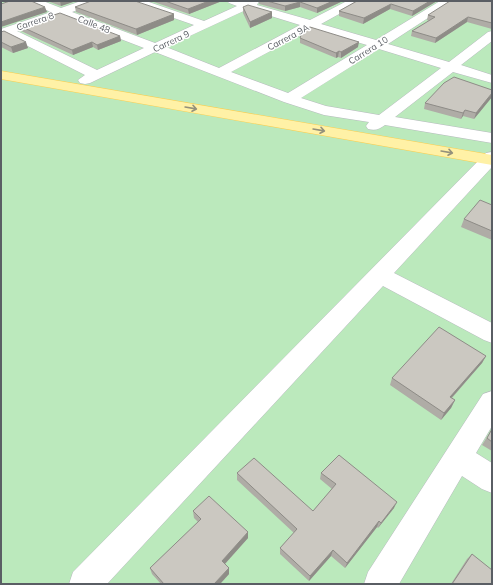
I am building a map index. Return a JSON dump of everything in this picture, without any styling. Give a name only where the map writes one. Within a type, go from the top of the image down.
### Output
[{"type":"main road","points":[[1,65],[378,123]]},
{"type":"main road","points":[[1,75],[491,156]]},
{"type":"street","name":"Calle 48","points":[[33,1],[289,99],[491,156]]},
{"type":"street","name":"Carrera 8","points":[[4,32],[92,1]]},
{"type":"street","points":[[135,1],[205,25]]},
{"type":"street","points":[[233,1],[251,3],[310,25],[492,79]]},
{"type":"street","name":"Carrera 9A","points":[[221,72],[355,1]]},
{"type":"street","name":"Carrera 10","points":[[289,99],[448,1]]},
{"type":"street","name":"Carrera 9","points":[[91,78],[251,3]]},
{"type":"street","points":[[4,32],[91,78]]},
{"type":"street","points":[[378,123],[492,35]]},
{"type":"street","points":[[85,584],[380,275],[491,156]]},
{"type":"street","points":[[380,275],[492,334]]},
{"type":"street","points":[[380,584],[492,402]]},
{"type":"street","points":[[458,457],[492,479]]},
{"type":"green space","points":[[1,1],[492,1],[492,584],[1,584]]},
{"type":"building","points":[[10,1],[31,1],[45,7],[1,22],[1,4]]},
{"type":"building","points":[[91,1],[135,1],[174,14],[136,29],[75,7]]},
{"type":"building","points":[[165,1],[209,1],[188,9]]},
{"type":"building","points":[[267,1],[333,1],[317,8],[300,2],[285,6]]},
{"type":"building","points":[[357,1],[430,1],[413,11],[391,4],[364,18],[339,11]]},
{"type":"building","points":[[450,1],[492,1],[492,23],[468,17],[436,38],[412,31],[435,17],[428,15]]},
{"type":"building","points":[[248,5],[272,12],[250,22],[243,7]]},
{"type":"building","points":[[60,13],[120,36],[97,45],[92,42],[72,50],[20,26]]},
{"type":"building","points":[[310,27],[359,42],[341,52],[339,51],[336,53],[300,38],[303,30]]},
{"type":"building","points":[[4,31],[26,42],[11,47],[1,42],[1,32]]},
{"type":"building","points":[[454,77],[492,90],[492,93],[476,113],[465,110],[463,113],[425,103],[444,83]]},
{"type":"building","points":[[480,200],[492,205],[492,231],[464,219]]},
{"type":"building","points":[[439,327],[486,356],[450,397],[455,400],[444,413],[392,378]]},
{"type":"building","points":[[492,429],[492,442],[487,438]]},
{"type":"building","points":[[339,455],[397,502],[381,523],[379,521],[347,563],[333,550],[310,576],[280,548],[297,529],[237,473],[254,458],[313,511],[336,484],[321,473]]},
{"type":"building","points":[[209,496],[248,532],[222,561],[229,568],[214,584],[164,584],[150,568],[201,519],[193,511]]},
{"type":"building","points":[[472,554],[492,570],[492,584],[452,584]]}]
